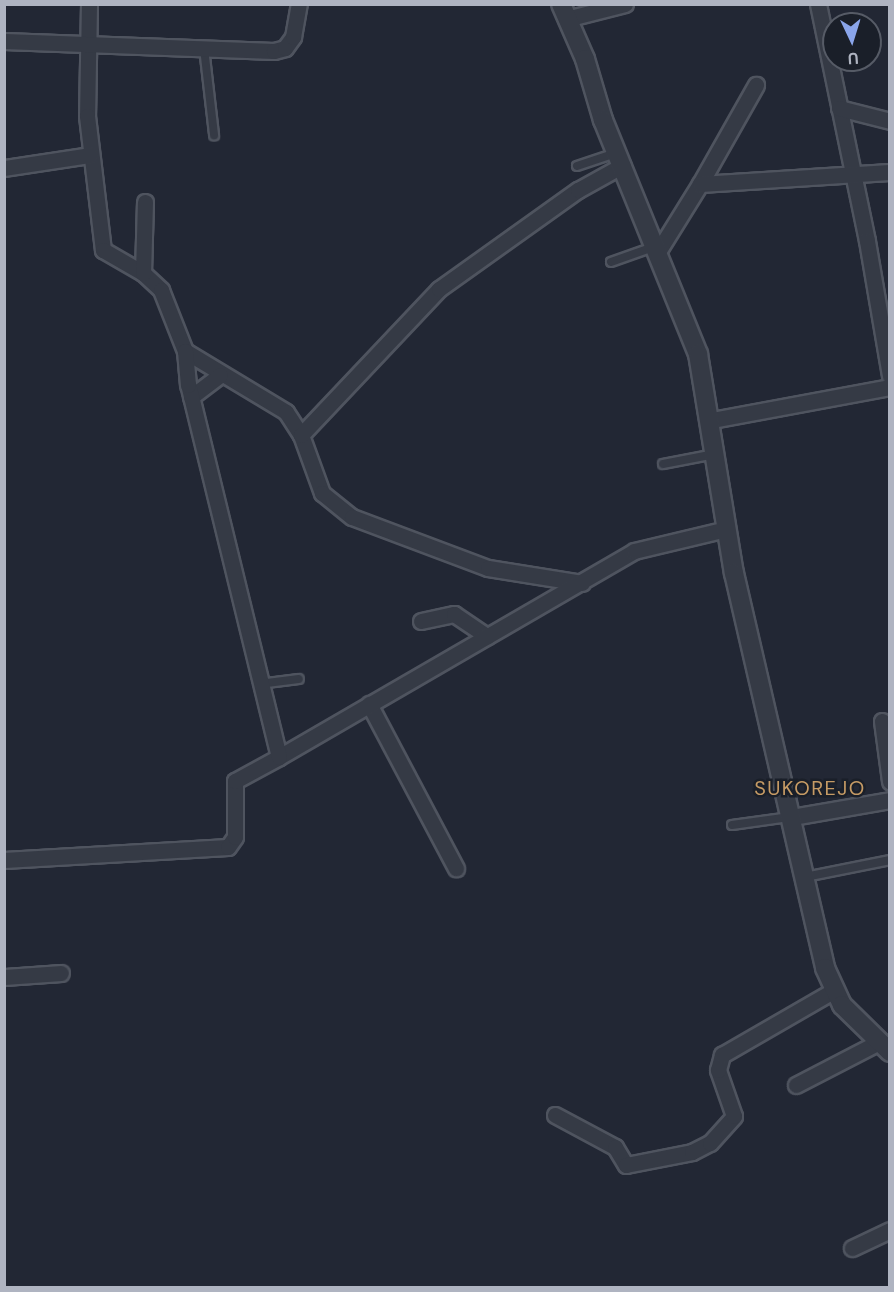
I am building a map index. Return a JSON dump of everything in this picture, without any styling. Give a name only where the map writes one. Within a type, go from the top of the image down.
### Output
[{"type":"street","points":[[89,4],[87,41],[90,155],[104,250],[143,273],[167,302],[185,351],[191,397],[258,684],[279,758]]},
{"type":"street","points":[[4,41],[87,41],[274,51],[285,48],[293,37],[299,4]]},
{"type":"street","points":[[625,4],[564,12],[696,348],[712,420],[726,529],[832,991],[884,1047],[796,1085]]},
{"type":"street","points":[[819,4],[890,376]]},
{"type":"street","points":[[658,248],[700,184],[756,84]]},
{"type":"street","points":[[840,108],[890,121]]},
{"type":"street","points":[[4,168],[90,155]]},
{"type":"street","points":[[301,435],[440,289],[620,159]]},
{"type":"street","points":[[700,184],[853,177],[890,172]]},
{"type":"street","points":[[143,273],[145,202]]},
{"type":"street","points":[[185,351],[220,375],[286,412],[301,435],[322,493],[351,517],[488,568],[582,583]]},
{"type":"street","points":[[191,397],[220,375]]},
{"type":"street","points":[[712,420],[890,387]]},
{"type":"street","points":[[4,860],[228,847],[235,837],[235,782],[646,545],[726,529]]},
{"type":"street","points":[[421,621],[454,614],[487,636]]},
{"type":"street","points":[[369,704],[456,868]]},
{"type":"street","points":[[882,721],[890,781]]},
{"type":"street","points":[[792,817],[890,800]]},
{"type":"street","points":[[4,977],[61,974]]},
{"type":"street","points":[[555,1115],[615,1147],[626,1165],[692,1152],[710,1143],[734,1116],[718,1070],[722,1055],[832,991]]},
{"type":"street","points":[[852,1248],[890,1230]]},
{"type":"lane","points":[[204,48],[214,135]]},
{"type":"lane","points":[[577,166],[620,159]]},
{"type":"lane","points":[[611,262],[658,248]]},
{"type":"lane","points":[[663,464],[717,454]]},
{"type":"lane","points":[[258,684],[299,679]]},
{"type":"lane","points":[[732,825],[792,817]]},
{"type":"lane","points":[[805,877],[890,860]]},
{"type":"district","name":"SUKOREJO","points":[[810,788]]}]
